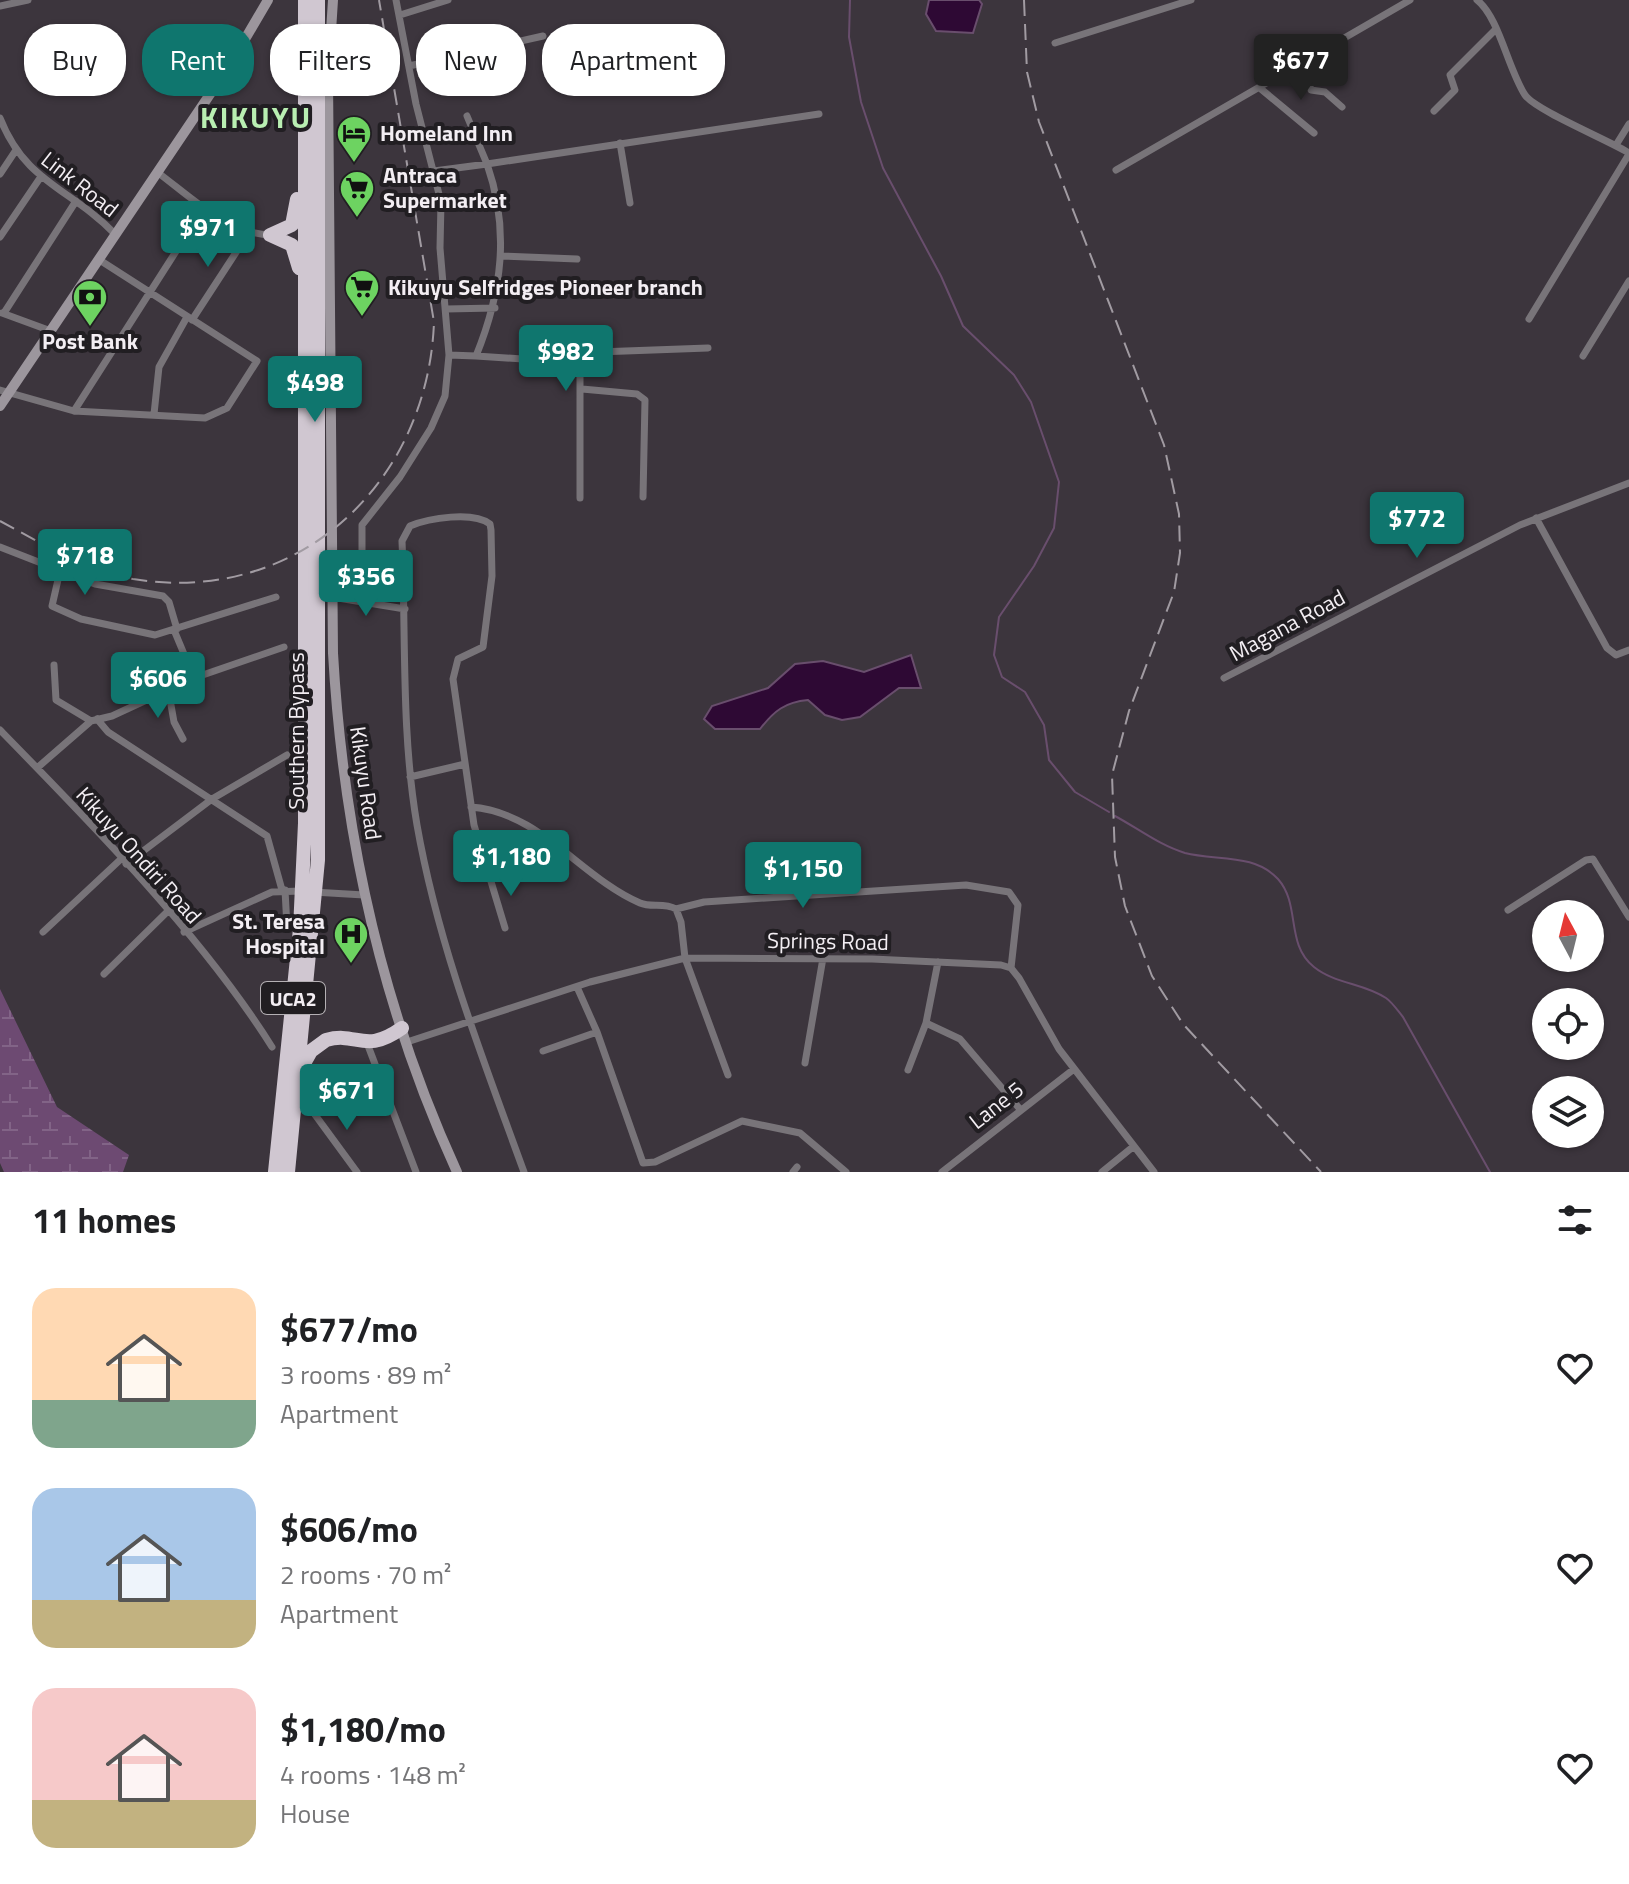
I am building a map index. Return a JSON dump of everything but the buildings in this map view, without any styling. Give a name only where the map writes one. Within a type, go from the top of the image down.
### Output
[{"type":"highway","name":"Southern Bypass","points":[[275,1172],[303,872],[305,0]]},
{"type":"highway","name":"Southern Bypass","points":[[288,1172],[318,860],[318,0]]},
{"type":"highway","points":[[270,235],[285,230],[295,221],[296,124],[305,111]]},
{"type":"highway","points":[[270,235],[286,241],[296,250],[298,317],[305,334]]},
{"type":"highway","points":[[298,1075],[311,1051],[326,1040],[367,1043],[405,1035]]},
{"type":"main road","points":[[253,24],[268,0]]},
{"type":"main road","name":"Kikuyu Road","points":[[333,0],[328,67],[332,597],[338,736],[364,895],[405,1035],[457,1172]]},
{"type":"main road","points":[[0,406],[4,392],[51,331],[209,96]]},
{"type":"street","points":[[0,6],[28,0]]},
{"type":"street","points":[[362,602],[362,525],[400,477],[431,428],[445,396],[449,355],[440,248],[441,202],[396,0]]},
{"type":"street","points":[[400,15],[448,0]]},
{"type":"street","points":[[1055,43],[1191,0]]},
{"type":"street","points":[[1116,170],[1261,89],[1410,0]]},
{"type":"street","points":[[1477,0],[1485,7],[1531,101],[1629,153],[1606,186],[1529,319]]},
{"type":"street","points":[[1434,111],[1455,90],[1450,75],[1495,30]]},
{"type":"street","points":[[409,66],[542,36]]},
{"type":"street","points":[[1303,63],[1311,90],[1325,92],[1342,107]]},
{"type":"street","points":[[1261,89],[1314,133]]},
{"type":"street","points":[[434,171],[819,114]]},
{"type":"street","points":[[467,116],[487,164],[496,198],[502,256],[495,308],[476,356]]},
{"type":"street","name":"Link Road","points":[[0,119],[16,150],[40,178],[76,201],[116,235]]},
{"type":"street","points":[[1616,145],[1629,124]]},
{"type":"street","points":[[620,143],[630,203]]},
{"type":"street","points":[[0,174],[16,150]]},
{"type":"street","points":[[157,172],[248,234],[270,235]]},
{"type":"street","points":[[0,237],[40,178]]},
{"type":"street","points":[[441,202],[496,198]]},
{"type":"street","points":[[51,331],[2,313],[76,201]]},
{"type":"street","points":[[74,411],[205,206]]},
{"type":"street","points":[[154,414],[159,367],[248,234]]},
{"type":"street","points":[[502,256],[577,259]]},
{"type":"street","points":[[4,392],[74,411],[181,418],[220,413],[234,399],[257,361],[98,259]]},
{"type":"street","points":[[1583,356],[1629,281]]},
{"type":"street","points":[[446,309],[495,308]]},
{"type":"street","points":[[449,355],[567,362],[598,352],[708,348]]},
{"type":"street","points":[[567,362],[580,369],[582,389],[580,498]]},
{"type":"street","points":[[582,389],[637,394],[645,400],[643,497]]},
{"type":"street","name":"Magana Road","points":[[1224,678],[1536,518],[1629,483]]},
{"type":"street","points":[[505,928],[482,860],[471,807],[453,669],[458,659],[483,647],[493,565],[491,530],[487,521],[481,518],[429,520],[405,530],[402,541],[410,777],[423,853],[469,1023],[524,1172]]},
{"type":"street","points":[[1536,518],[1607,648],[1616,655],[1629,650]]},
{"type":"street","points":[[0,547],[95,584],[163,596],[169,602],[194,678]]},
{"type":"street","points":[[60,571],[50,601],[54,608],[144,634],[176,630],[276,597]]},
{"type":"street","points":[[332,597],[405,609]]},
{"type":"street","points":[[37,768],[94,720],[112,716],[194,678],[284,647]]},
{"type":"street","points":[[54,665],[56,700],[94,720],[267,836],[287,890],[287,927]]},
{"type":"street","points":[[168,688],[174,722],[183,739]]},
{"type":"street","name":"Kikuyu Ondiri Road","points":[[0,730],[124,861],[184,932],[272,1047]]},
{"type":"street","points":[[43,932],[124,861],[212,799],[287,755]]},
{"type":"street","points":[[410,777],[465,764]]},
{"type":"street","points":[[471,807],[496,811],[520,820],[641,904],[676,909],[704,902],[926,885],[993,887],[1009,892],[1018,905],[1011,968],[1074,1069],[1154,1172]]},
{"type":"street","points":[[1508,910],[1586,860],[1593,859],[1629,917]]},
{"type":"street","points":[[184,932],[287,890],[364,895]]},
{"type":"street","points":[[676,909],[681,922],[685,958],[728,1075]]},
{"type":"street","points":[[104,974],[167,912]]},
{"type":"street","name":"Springs Road","points":[[405,1035],[469,1023],[577,987],[685,958],[823,958],[1011,968]]},
{"type":"street","points":[[805,1063],[823,958]]},
{"type":"street","points":[[908,1070],[926,1023],[938,962]]},
{"type":"street","points":[[577,987],[597,1032],[632,1139],[643,1163],[655,1162],[744,1121],[800,1133],[846,1172]]},
{"type":"street","points":[[926,1023],[960,1039],[1019,1108]]},
{"type":"street","points":[[543,1051],[597,1032]]},
{"type":"street","points":[[367,1043],[416,1172]]},
{"type":"street","name":"Lane 5","points":[[942,1172],[1019,1108],[1074,1069]]},
{"type":"street","points":[[313,1112],[357,1172]]},
{"type":"street","points":[[1102,1172],[1134,1146]]},
{"type":"green space","points":[[0,989],[57,1107],[129,1155],[123,1172],[4,1172],[0,1163]]},
{"type":"shaded area","points":[[929,0],[979,0],[982,4],[973,33],[936,31],[926,14]]},
{"type":"shaded area","points":[[911,655],[921,688],[899,688],[860,717],[842,720],[825,715],[808,700],[781,708],[760,729],[715,729],[704,719],[712,706],[768,688],[795,664],[823,661],[864,672]]},
{"type":"waterway","points":[[850,0],[849,37],[861,102],[883,168],[941,276],[963,326],[1014,375],[1031,402],[1059,482],[1054,528],[1034,566],[999,617],[994,655],[1002,677],[1025,692],[1044,725],[1049,760],[1075,792],[1109,812]]},
{"type":"waterway","points":[[1115,816],[1176,850],[1246,861],[1278,879],[1289,900],[1299,947],[1305,958],[1322,973],[1368,989],[1393,1004],[1490,1172]]},
{"type":"railway","points":[[0,521],[65,555],[115,575],[193,582],[249,573],[299,552],[343,521],[380,481],[408,434],[426,380],[434,322],[379,0]]},
{"type":"railway","points":[[1024,0],[1027,72],[1039,122],[1164,445],[1179,514],[1180,553],[1174,592],[1129,711],[1112,775],[1115,857],[1125,906],[1152,976],[1183,1024],[1321,1172]]},
{"type":"place","name":"Homeland Inn","points":[[354,164]]},
{"type":"place","name":"Antraca Supermarket","points":[[357,219]]},
{"type":"place","name":"Kikuyu Selfridges Pioneer branch","points":[[362,318]]},
{"type":"place","name":"Post Bank","points":[[90,328]]},
{"type":"place","name":"St. Teresa Hospital","points":[[351,965]]},
{"type":"district","name":"KIKUYU","points":[[256,117]]}]
